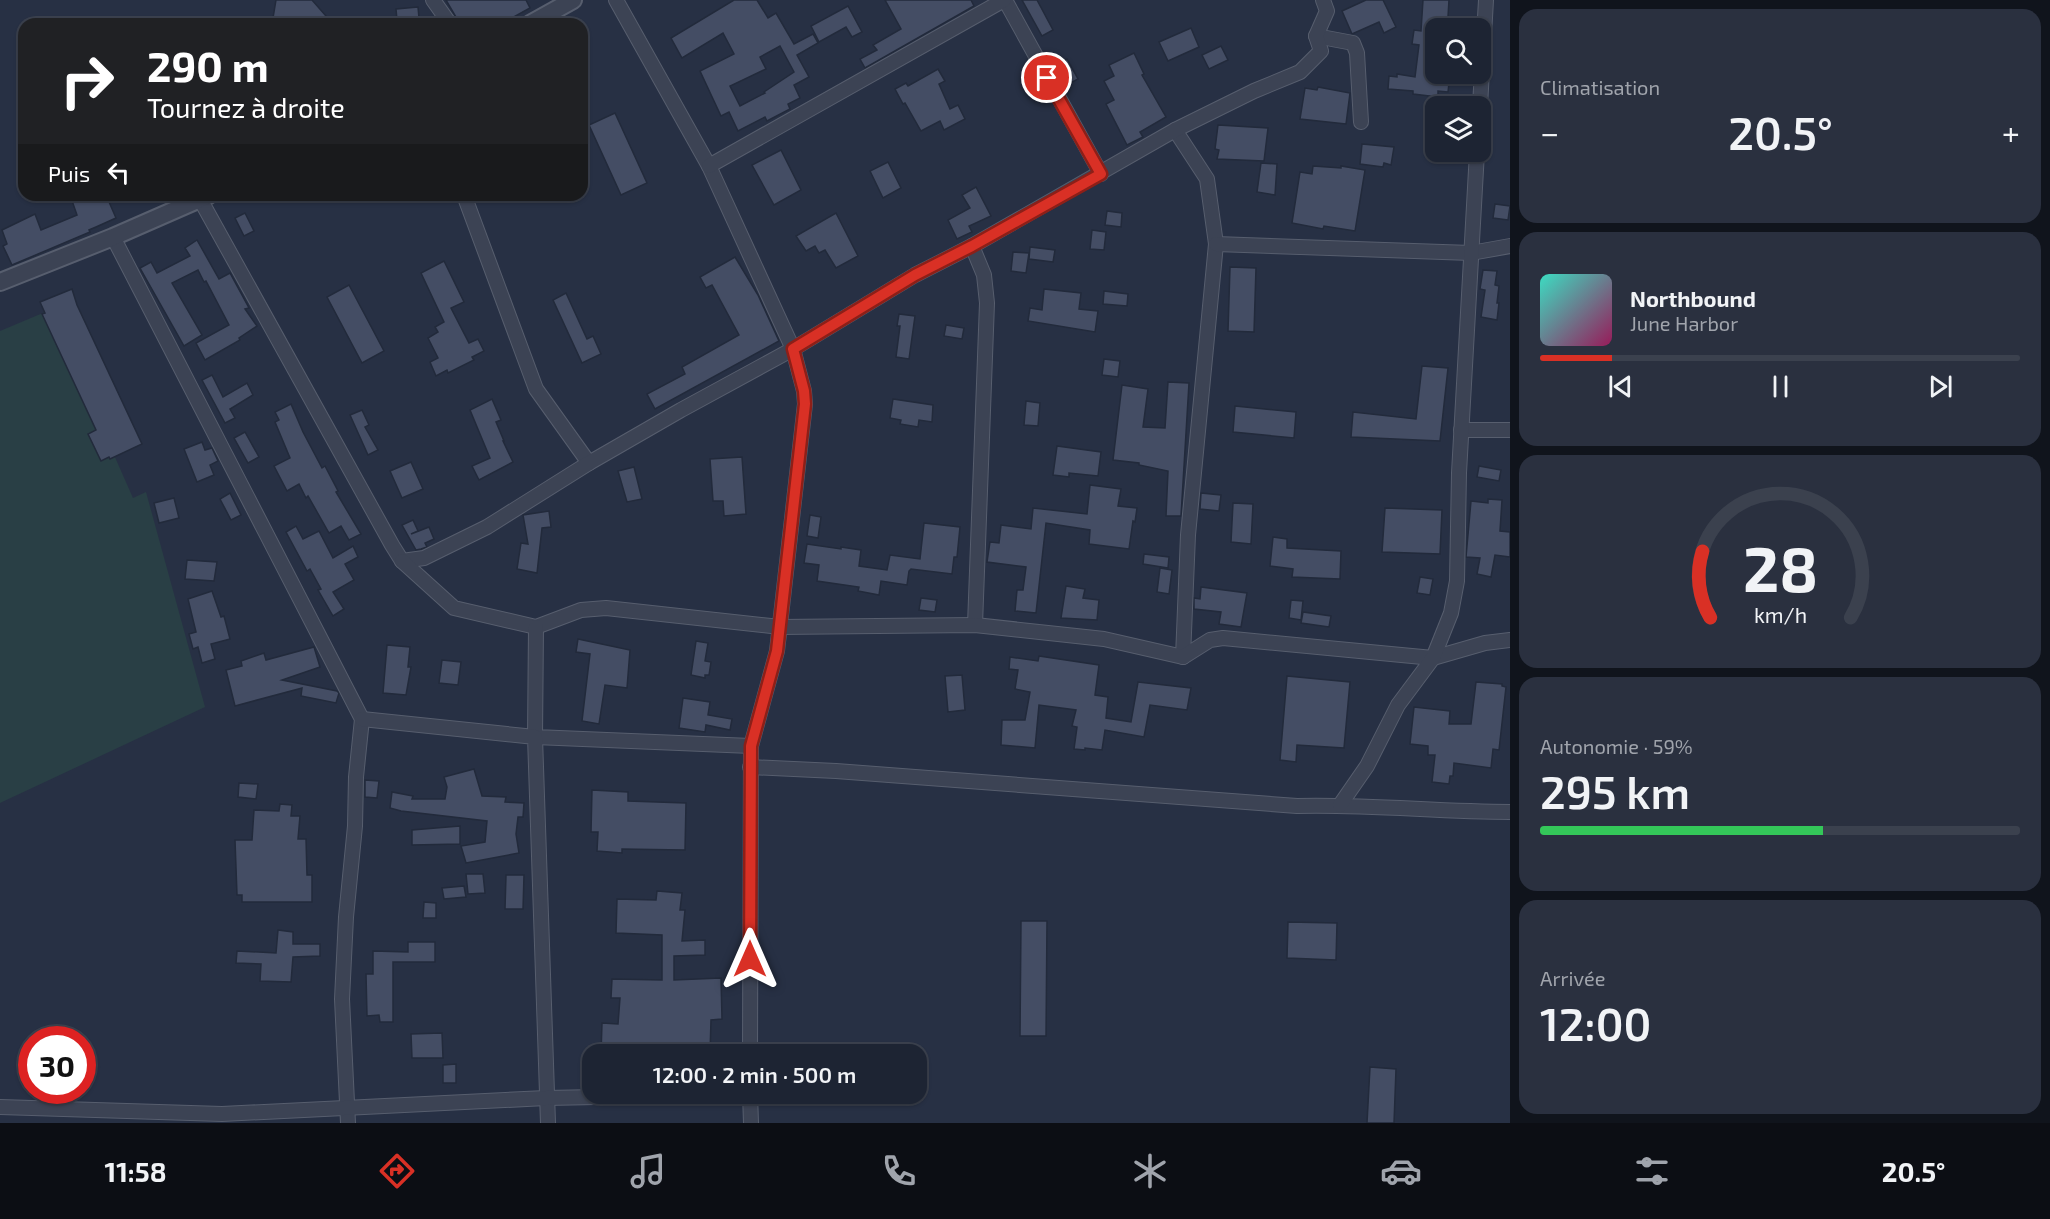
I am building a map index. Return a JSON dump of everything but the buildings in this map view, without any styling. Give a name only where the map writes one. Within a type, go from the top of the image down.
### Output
[{"type":"street","points":[[433,0],[446,18]]},
{"type":"street","points":[[542,18],[573,0]]},
{"type":"street","points":[[616,0],[709,166],[793,349],[804,391],[805,404],[777,651],[751,746],[750,1044]]},
{"type":"street","points":[[709,166],[1004,0],[1101,174]]},
{"type":"street","points":[[402,561],[424,558],[487,527],[590,463],[793,349],[915,275],[972,246],[1175,130],[1254,91],[1300,72],[1321,51],[1316,36],[1327,11],[1323,0]]},
{"type":"street","points":[[1481,96],[1486,0]]},
{"type":"street","points":[[1316,36],[1353,43],[1357,53],[1362,122]]},
{"type":"street","points":[[1175,130],[1207,179],[1215,244],[1188,535],[1183,657]]},
{"type":"street","points":[[1340,805],[1367,766],[1398,705],[1433,658],[1450,613],[1457,581],[1461,430],[1476,162]]},
{"type":"street","points":[[0,282],[196,201]]},
{"type":"street","points":[[207,201],[274,336],[402,561],[454,608],[536,627],[581,610],[606,608],[780,627],[975,625],[1104,639],[1183,657],[1210,640],[1223,638],[1433,658],[1485,643],[1510,640]]},
{"type":"street","points":[[466,201],[536,389],[590,463]]},
{"type":"street","points":[[113,237],[362,719],[356,777],[356,826],[346,917],[342,999],[348,1123]]},
{"type":"street","points":[[1215,244],[1471,253],[1510,246]]},
{"type":"street","points":[[972,246],[984,274],[987,303],[975,625]]},
{"type":"street","points":[[1461,430],[1510,429]]},
{"type":"street","points":[[536,627],[536,737],[548,1123]]},
{"type":"street","points":[[362,719],[536,737],[751,746]]},
{"type":"street","points":[[750,767],[836,771],[1286,805],[1510,812]]},
{"type":"street","points":[[0,1107],[222,1118],[348,1107],[582,1097]]},
{"type":"street","points":[[750,1104],[751,1123]]},
{"type":"green space","points":[[50,310],[133,498],[146,492],[205,707],[0,803],[0,331]]},
{"type":"route","points":[[750,959],[751,746],[777,651],[805,404],[793,349],[915,275],[1101,174],[1047,78]]}]
